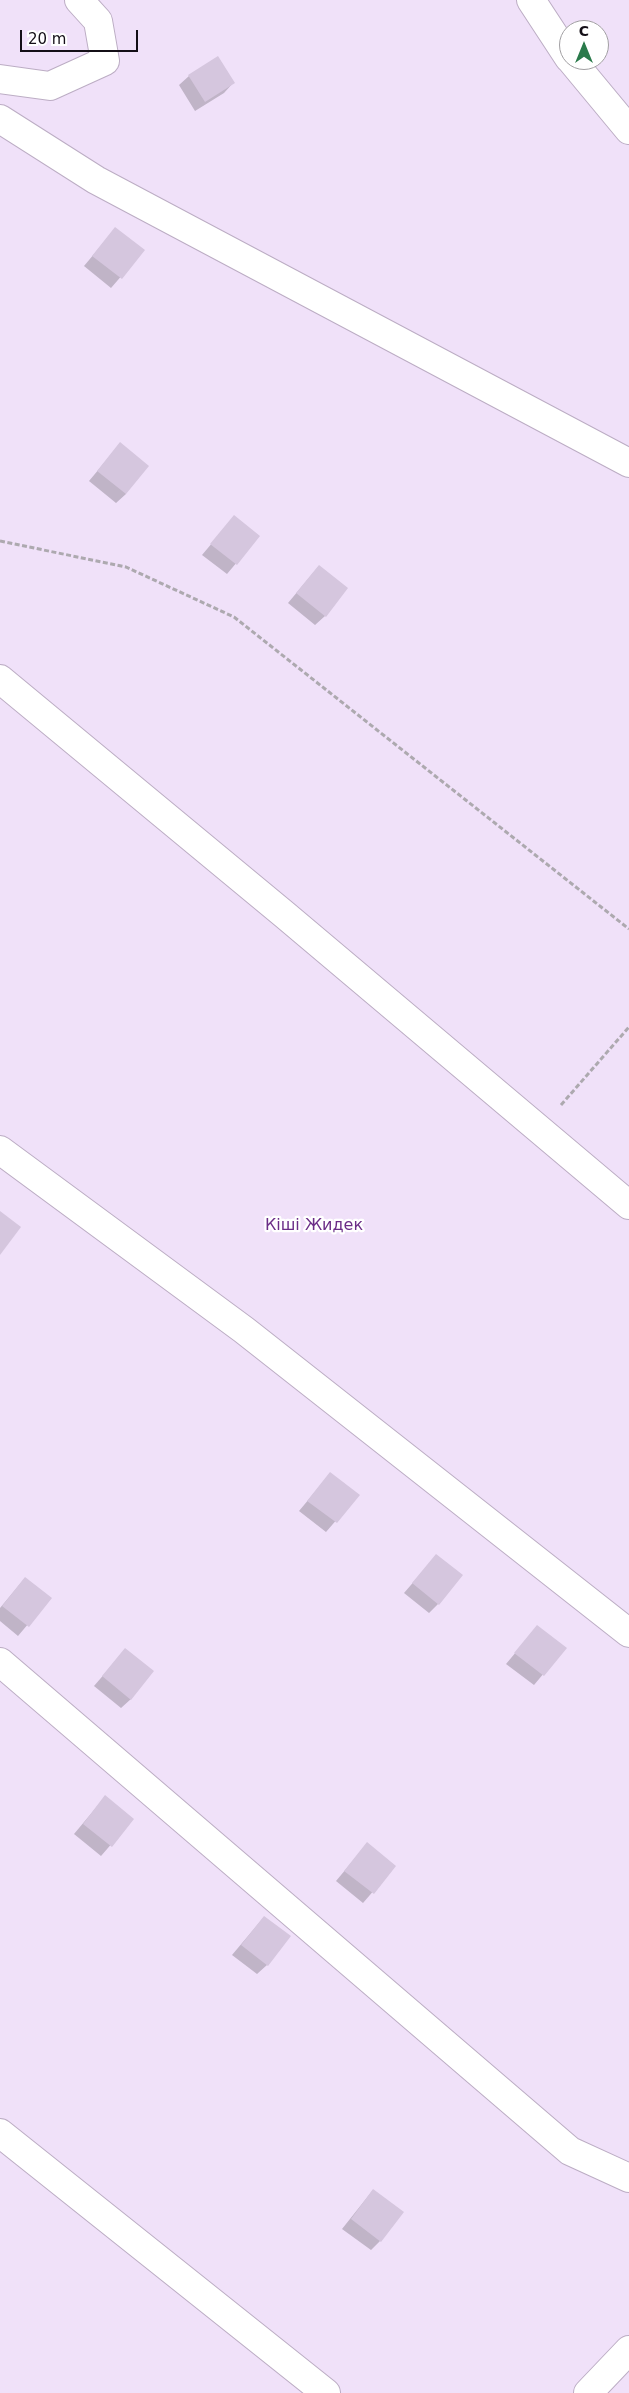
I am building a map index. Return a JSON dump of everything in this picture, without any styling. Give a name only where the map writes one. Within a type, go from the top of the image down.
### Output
[{"type":"street","points":[[0,79],[50,86],[105,60],[98,21],[78,0]]},
{"type":"street","points":[[531,0],[559,42]]},
{"type":"street","points":[[579,70],[629,130]]},
{"type":"street","points":[[0,119],[96,180],[629,464]]},
{"type":"street","points":[[0,679],[292,921],[629,1205]]},
{"type":"street","points":[[0,1150],[244,1330],[629,1633]]},
{"type":"street","points":[[0,1662],[570,2151],[629,2178]]},
{"type":"street","points":[[0,2134],[326,2393]]},
{"type":"street","points":[[588,2393],[629,2350]]},
{"type":"path","points":[[0,541],[126,567],[234,617],[629,929]]},
{"type":"path","points":[[540,1130],[629,1026]]},
{"type":"green space","name":"Кіші Жидек","points":[[0,0],[629,0],[629,2393],[0,2393]]},
{"type":"building","points":[[218,56],[235,83],[205,102],[188,75]]},
{"type":"building","points":[[115,227],[145,250],[122,279],[92,256]]},
{"type":"building","points":[[120,442],[149,466],[126,494],[97,471]]},
{"type":"building","points":[[234,515],[260,536],[237,565],[210,544]]},
{"type":"building","points":[[319,565],[348,588],[326,617],[296,593]]},
{"type":"building","points":[[0,1211],[21,1227],[0,1255]]},
{"type":"building","points":[[330,1472],[360,1495],[337,1523],[307,1501]]},
{"type":"building","points":[[436,1554],[463,1575],[439,1605],[412,1583]]},
{"type":"building","points":[[25,1577],[52,1598],[29,1627],[2,1606]]},
{"type":"building","points":[[537,1625],[567,1648],[544,1676],[514,1653]]},
{"type":"building","points":[[125,1648],[154,1671],[131,1700],[102,1676]]},
{"type":"building","points":[[105,1795],[134,1819],[112,1847],[83,1824]]},
{"type":"building","points":[[367,1842],[396,1866],[374,1894],[344,1871]]},
{"type":"building","points":[[264,1916],[291,1936],[268,1966],[241,1945]]},
{"type":"building","points":[[373,2189],[404,2212],[381,2242],[351,2219]]}]
